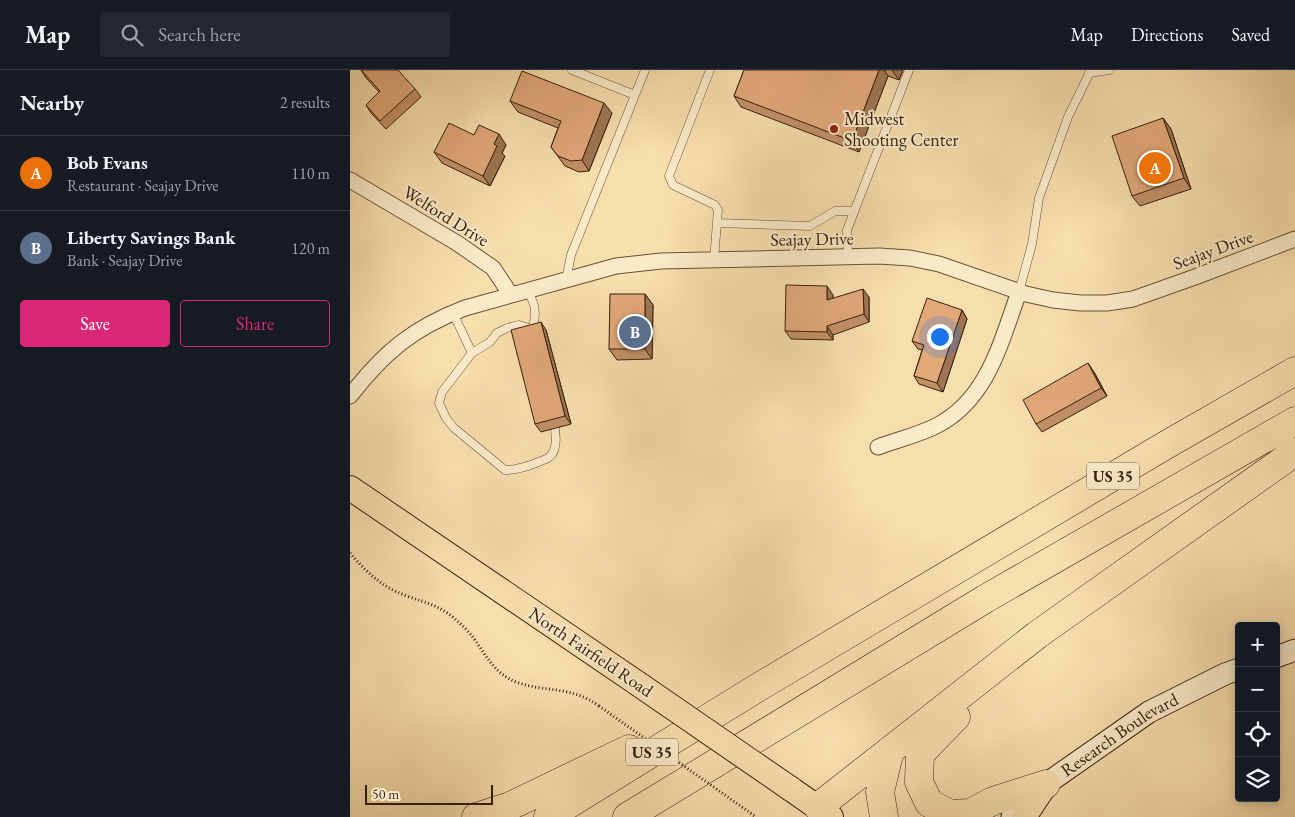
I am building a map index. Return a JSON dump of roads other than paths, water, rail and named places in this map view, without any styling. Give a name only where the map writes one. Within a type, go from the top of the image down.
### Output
[{"type":"highway","name":"US 35","points":[[548,817],[757,688],[1166,445],[1295,371]]},
{"type":"highway","name":"US 35","points":[[627,817],[985,599],[1295,421]]},
{"type":"highway","points":[[825,812],[890,750],[1037,635],[1295,452]]},
{"type":"highway","points":[[1037,635],[920,754],[919,782],[929,803],[950,814],[970,814],[993,801],[1046,784]]},
{"type":"highway","points":[[476,817],[510,806],[757,688]]},
{"type":"highway","points":[[884,817],[880,792],[890,750]]},
{"type":"main road","name":"North Fairfield Road","points":[[350,488],[825,812]]},
{"type":"main road","points":[[1280,656],[1295,650]]},
{"type":"main road","name":"Research Boulevard","points":[[1012,817],[1046,784],[1149,712],[1235,670]]},
{"type":"main road","points":[[1024,817],[1046,784]]},
{"type":"street","name":"Welford Drive","points":[[350,180],[457,243],[493,268],[512,296]]},
{"type":"street","name":"Seajay Drive","points":[[350,396],[389,352],[412,334],[441,318],[616,266],[661,261],[880,256],[910,258],[940,264],[1020,292],[1053,300],[1080,303],[1107,302],[1133,299],[1295,239]]},
{"type":"street","points":[[878,447],[936,426],[954,415],[969,401],[989,372],[1020,292]]},
{"type":"lane","points":[[572,70],[635,95]]},
{"type":"lane","points":[[566,280],[571,255],[646,70]]},
{"type":"lane","points":[[710,70],[669,176],[673,185],[715,205],[718,210],[714,260]]},
{"type":"lane","points":[[848,257],[847,230],[909,70]]},
{"type":"lane","points":[[1020,292],[1032,244],[1040,198],[1068,117],[1090,72],[1109,70]]},
{"type":"lane","points":[[717,223],[810,226],[835,212],[854,211]]},
{"type":"lane","points":[[527,291],[535,307],[535,321],[530,334],[533,344]]},
{"type":"lane","points":[[453,313],[472,353]]},
{"type":"lane","points":[[532,329],[519,325],[507,328],[497,333],[490,342],[472,353],[442,392],[439,404],[454,428],[505,470],[522,468],[548,458],[553,454],[556,442],[556,428],[550,409]]},
{"type":"place","name":"Midwest Shooting Center","points":[[834,129]]},
{"type":"place","name":"Bob Evans","points":[[1155,168]]},
{"type":"place","name":"Liberty Savings Bank","points":[[635,332]]}]
